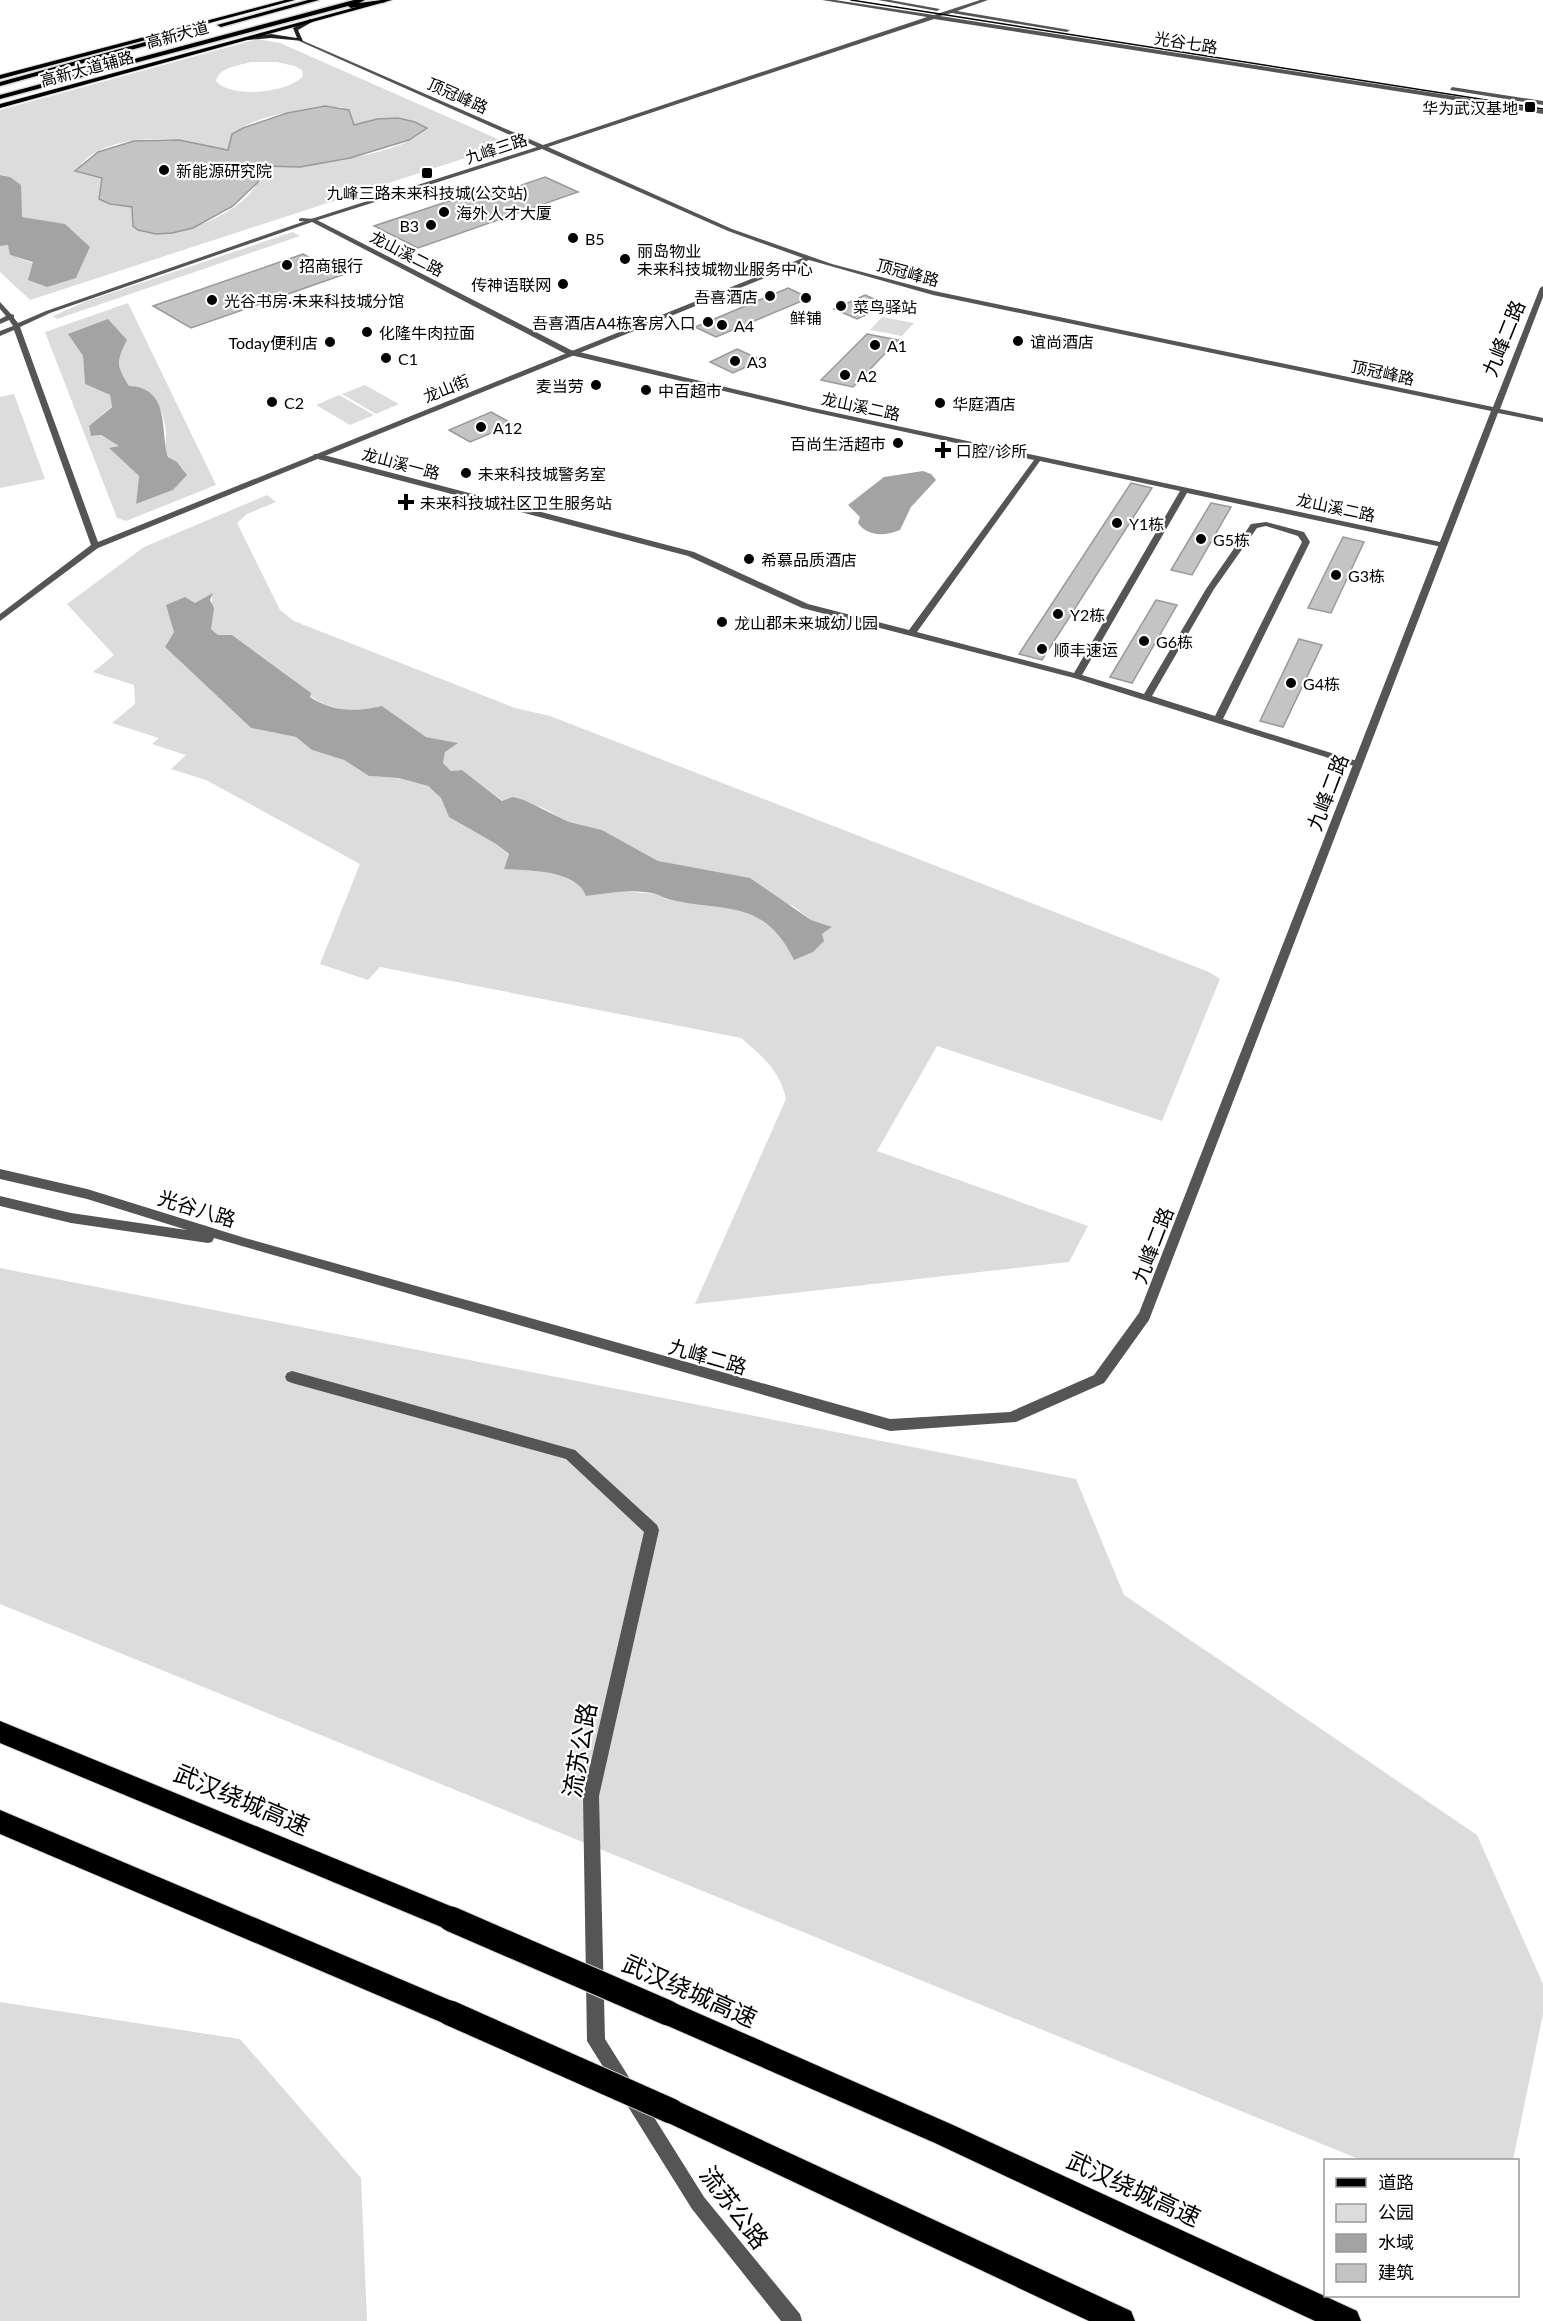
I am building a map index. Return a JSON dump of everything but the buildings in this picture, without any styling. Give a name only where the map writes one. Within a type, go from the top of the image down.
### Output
[{"type":"highway","name":"高新大道","points":[[0,80],[26,77],[316,0]]},
{"type":"highway","name":"高新大道","points":[[2,103],[72,77],[362,0]]},
{"type":"highway","points":[[329,8],[386,1]]},
{"type":"highway","name":"武汉绕城高速","points":[[0,1732],[451,1919],[668,2013],[944,2134],[1347,2321]]},
{"type":"highway","points":[[0,1822],[450,2013],[671,2112],[1120,2321]]},
{"type":"main road","points":[[0,80],[292,0]]},
{"type":"main road","points":[[285,8],[300,0]]},
{"type":"main road","name":"高新大道辅路","points":[[2,103],[386,1]]},
{"type":"main road","points":[[301,40],[295,29],[310,21]]},
{"type":"main road","points":[[243,38],[271,36],[301,40]]},
{"type":"street","name":"光谷七路","points":[[825,0],[1543,112]]},
{"type":"street","points":[[880,0],[1073,30]]},
{"type":"street","name":"九峰三路","points":[[0,334],[16,325],[313,220],[543,147],[986,0]]},
{"type":"street","name":"顶冠峰路","points":[[301,40],[730,230],[808,258],[933,293],[1543,420]]},
{"type":"street","name":"光谷七路","points":[[1188,49],[1199,50]]},
{"type":"street","name":"光谷七路","points":[[1223,54],[1235,56]]},
{"type":"street","points":[[1448,89],[1543,103]]},
{"type":"street","name":"龙山溪二路","points":[[301,220],[313,220],[569,352],[813,410],[1442,545]]},
{"type":"street","name":"龙山街","points":[[0,618],[96,546],[569,352],[808,258]]},
{"type":"street","name":"九峰二路","points":[[245,1244],[890,1425],[1011,1418],[1099,1379],[1143,1316],[1543,288]]},
{"type":"street","points":[[0,304],[12,316],[16,325],[96,546]]},
{"type":"street","points":[[0,322],[12,316]]},
{"type":"street","name":"龙山溪一路","points":[[317,456],[691,554],[805,606],[1077,676],[1357,764]]},
{"type":"street","points":[[911,634],[1038,459]]},
{"type":"street","points":[[1077,676],[1185,490]]},
{"type":"street","points":[[1146,698],[1210,589],[1254,526],[1266,524],[1301,534],[1306,543],[1217,721]]},
{"type":"street","name":"光谷八路","points":[[0,1174],[87,1194],[245,1244]]},
{"type":"street","name":"光谷八路","points":[[0,1201],[71,1218],[245,1244]]},
{"type":"street","name":"流苏公路","points":[[292,1377],[570,1454],[652,1530],[591,1796],[596,2041],[698,2203],[793,2321]]},
{"type":"green space","points":[[258,39],[280,43],[500,140],[496,148],[30,300],[0,272],[0,246],[9,245],[10,255],[76,278],[90,247],[40,220],[21,217],[20,193],[4,175],[0,175],[0,110]],"holes":[[[252,62],[276,62],[295,66],[302,70],[303,76],[296,82],[260,92],[234,90],[223,87],[216,81],[218,76],[226,70]],[[320,106],[341,107],[349,111],[345,132],[370,121],[388,118],[415,122],[422,131],[411,140],[371,154],[320,163],[261,164],[257,183],[249,195],[236,206],[202,224],[164,233],[147,233],[134,228],[132,222],[145,204],[114,205],[108,204],[99,197],[101,192],[174,162],[78,169],[88,158],[101,150],[135,141],[153,139],[201,144],[189,150],[236,148],[232,134],[241,128],[274,115]]]},
{"type":"green space","points":[[293,232],[300,236],[57,319],[53,316],[87,301]]},
{"type":"green space","points":[[128,303],[216,485],[126,521],[117,518],[45,332]],"holes":[[[68,334],[118,358],[121,375],[129,386],[145,391],[161,410],[164,418],[167,454],[184,470],[173,490],[136,504],[139,476],[110,449],[120,446],[100,435],[92,436],[89,426],[112,406],[110,395],[85,384],[83,356]]]},
{"type":"green space","points":[[882,317],[914,323],[902,336],[870,330]]},
{"type":"green space","points":[[365,385],[399,404],[376,414],[342,394]]},
{"type":"green space","points":[[14,394],[45,479],[0,488],[0,397]]},
{"type":"green space","points":[[339,395],[374,415],[350,425],[316,405]]},
{"type":"green space","points":[[267,495],[276,502],[247,514],[237,523],[280,610],[294,621],[515,708],[550,716],[1209,972],[1220,979],[1162,1121],[937,1046],[877,1151],[1088,1226],[1069,1262],[695,1304],[786,1099],[775,1072],[741,1038],[380,967],[368,980],[320,964],[360,864],[206,780],[171,769],[186,755],[152,744],[159,738],[112,723],[135,704],[134,685],[93,672],[114,655],[67,604],[144,547]],"holes":[[[212,594],[211,629],[218,635],[232,635],[318,701],[336,708],[354,710],[382,706],[426,737],[457,743],[445,752],[443,763],[451,771],[462,770],[503,801],[541,807],[569,822],[602,830],[658,861],[694,869],[793,906],[811,920],[831,928],[821,934],[786,943],[775,930],[753,914],[715,905],[665,899],[658,894],[620,891],[586,896],[580,887],[562,876],[538,871],[504,869],[509,855],[496,844],[449,817],[441,798],[428,786],[399,778],[369,776],[344,760],[312,750],[296,737],[251,728],[165,647],[174,632]]]},
{"type":"green space","points":[[0,1268],[1076,1479],[1124,1595],[1477,1835],[1543,1984],[1543,2014],[1513,2159],[1359,2159],[0,1604]]},
{"type":"green space","points":[[0,2002],[240,2039],[361,2178],[367,2321],[0,2321]]},
{"type":"water","points":[[0,175],[10,177],[21,185],[22,217],[65,224],[90,247],[76,278],[47,287],[28,280],[33,262],[10,255],[8,245],[0,246]]},
{"type":"water","points":[[108,319],[127,340],[119,359],[122,373],[129,386],[152,394],[158,402],[168,457],[177,462],[187,475],[173,490],[136,504],[139,476],[109,448],[119,446],[101,435],[91,436],[89,426],[112,407],[110,395],[85,384],[83,356],[68,334]]},
{"type":"water","points":[[923,471],[931,474],[936,480],[911,507],[900,530],[877,534],[862,528],[858,523],[860,517],[848,505],[884,477]]},
{"type":"water","points":[[213,593],[210,600],[214,608],[211,629],[218,635],[232,635],[311,693],[310,697],[318,702],[345,709],[382,706],[426,737],[458,743],[445,752],[443,763],[451,771],[462,770],[502,801],[513,797],[524,800],[569,822],[602,830],[658,861],[750,878],[811,920],[832,927],[822,934],[824,941],[813,952],[794,960],[782,940],[769,926],[740,911],[666,899],[656,894],[639,891],[586,896],[581,887],[562,876],[537,871],[504,869],[509,854],[449,817],[441,798],[428,786],[399,778],[369,776],[344,760],[312,750],[296,737],[251,728],[165,647],[174,632],[166,605],[185,597],[195,603]]},
{"type":"tram line","points":[[851,0],[1543,109]]},
{"type":"place","name":"华为武汉基地","points":[[1530,107]]},
{"type":"place","name":"新能源研究院","points":[[164,170]]},
{"type":"place","name":"九峰三路未来科技城(公交站)","points":[[427,173]]},
{"type":"place","name":"海外人才大厦","points":[[444,212]]},
{"type":"place","name":"B3","points":[[431,225]]},
{"type":"place","name":"B5","points":[[573,238]]},
{"type":"place","name":"丽岛物业 未来科技城物业服务中心","points":[[625,259]]},
{"type":"place","name":"招商银行","points":[[287,265]]},
{"type":"place","name":"传神语联网","points":[[563,284]]},
{"type":"place","name":"吾喜酒店","points":[[770,296]]},
{"type":"place","name":"鲜铺","points":[[806,298]]},
{"type":"place","name":"光谷书房·未来科技城分馆","points":[[212,300]]},
{"type":"place","name":"菜鸟驿站","points":[[841,306]]},
{"type":"place","name":"吾喜酒店A4栋客房入口","points":[[708,322]]},
{"type":"place","name":"A4","points":[[722,325]]},
{"type":"place","name":"化隆牛肉拉面","points":[[367,332]]},
{"type":"place","name":"谊尚酒店","points":[[1018,341]]},
{"type":"place","name":"Today便利店","points":[[330,342]]},
{"type":"place","name":"A1","points":[[875,345]]},
{"type":"place","name":"C1","points":[[386,358]]},
{"type":"place","name":"A3","points":[[735,361]]},
{"type":"place","name":"A2","points":[[845,375]]},
{"type":"place","name":"麦当劳","points":[[596,385]]},
{"type":"place","name":"中百超市","points":[[646,390]]},
{"type":"place","name":"C2","points":[[272,402]]},
{"type":"place","name":"华庭酒店","points":[[940,403]]},
{"type":"place","name":"A12","points":[[481,427]]},
{"type":"place","name":"百尚生活超市","points":[[898,443]]},
{"type":"place","name":"口腔/诊所","points":[[943,450]]},
{"type":"place","name":"未来科技城警务室","points":[[466,473]]},
{"type":"place","name":"未来科技城社区卫生服务站","points":[[406,502]]},
{"type":"place","name":"Y1栋","points":[[1117,523]]},
{"type":"place","name":"G5栋","points":[[1201,539]]},
{"type":"place","name":"希慕品质酒店","points":[[749,559]]},
{"type":"place","name":"G3栋","points":[[1336,575]]},
{"type":"place","name":"Y2栋","points":[[1058,614]]},
{"type":"place","name":"龙山郡未来城幼儿园","points":[[722,622]]},
{"type":"place","name":"G6栋","points":[[1144,641]]},
{"type":"place","name":"顺丰速运","points":[[1042,649]]},
{"type":"place","name":"G4栋","points":[[1291,683]]}]
